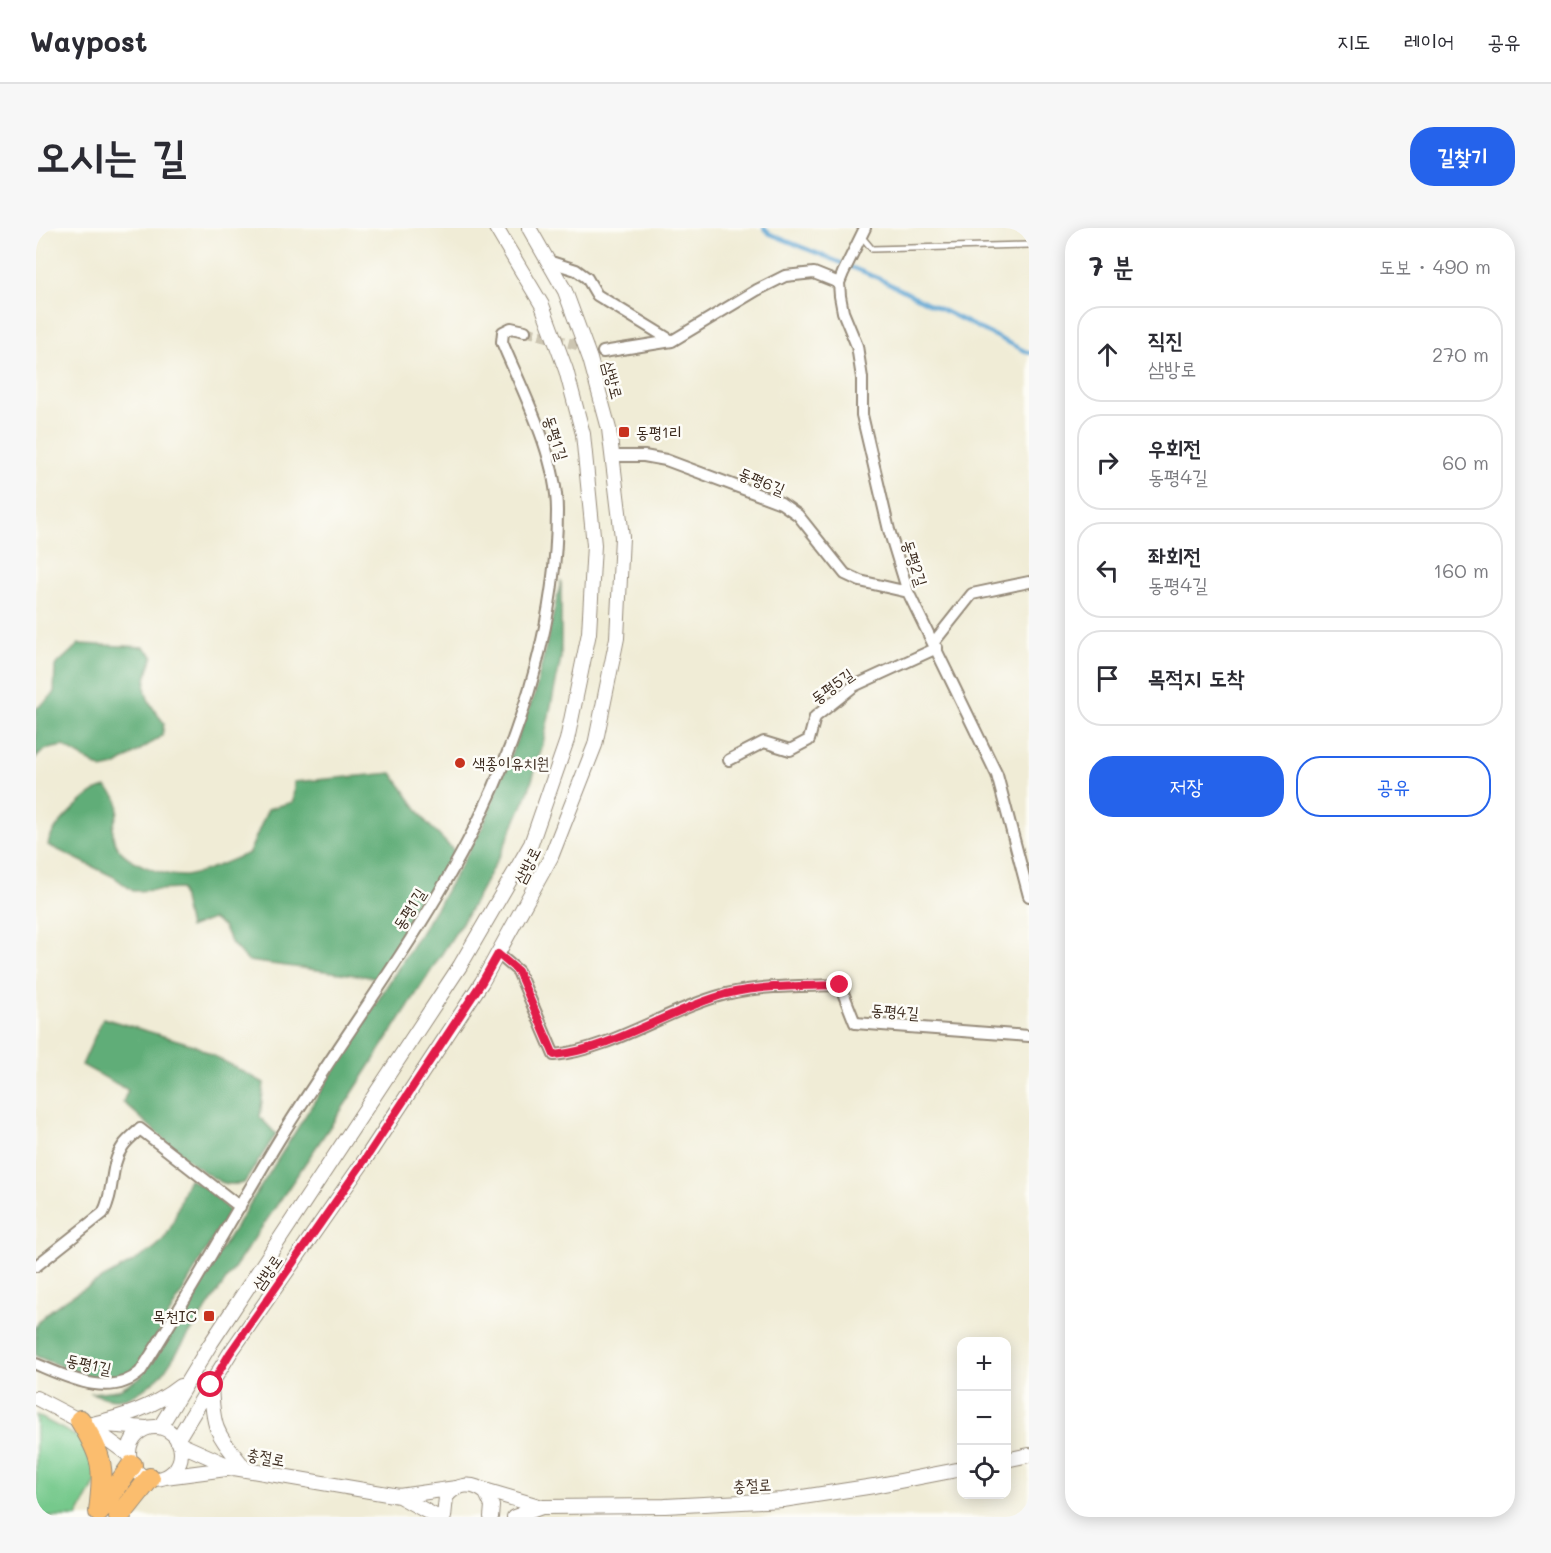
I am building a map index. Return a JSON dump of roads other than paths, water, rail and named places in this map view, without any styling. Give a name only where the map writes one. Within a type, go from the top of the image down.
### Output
[{"type":"highway","points":[[84,1423],[102,1462],[97,1515]]},
{"type":"highway","points":[[97,1515],[130,1460]]},
{"type":"highway","points":[[119,1517],[157,1478]]},
{"type":"street","name":"삼방로","points":[[153,1428],[188,1379],[460,966],[531,844],[567,740],[589,633],[594,545],[583,434],[566,369],[542,305],[496,228]]},
{"type":"street","name":"삼방로","points":[[178,1442],[230,1353],[366,1158],[482,982],[550,857],[595,745],[617,638],[622,537],[609,429],[590,359],[565,291],[529,228]]},
{"type":"street","points":[[603,352],[672,341],[757,290],[785,276],[814,273],[841,278],[861,236]]},
{"type":"street","points":[[548,261],[576,270],[587,278],[597,295],[672,341]]},
{"type":"street","name":"동평2길","points":[[841,278],[843,312],[856,346],[862,378],[862,415],[889,531],[908,592],[997,775],[1029,896]]},
{"type":"street","name":"동평1길","points":[[36,1364],[100,1384],[112,1385],[131,1380],[140,1372],[182,1306],[279,1139],[452,869],[480,816],[524,705],[541,643],[553,572],[557,509],[552,474],[534,418],[502,342],[503,332],[511,328],[525,331]]},
{"type":"street","name":"동평6길","points":[[612,456],[644,456],[666,460],[781,503],[798,515],[845,574],[860,581],[908,592]]},
{"type":"street","points":[[935,645],[972,594],[1029,582]]},
{"type":"street","name":"동평5길","points":[[729,760],[764,742],[790,750],[809,740],[815,717],[854,686],[935,645]]},
{"type":"street","name":"동평4길","points":[[498,954],[518,971],[554,1055],[580,1053],[653,1021],[726,994],[767,987],[840,985],[855,1023],[1029,1036]]},
{"type":"street","points":[[36,1266],[103,1213],[110,1200],[116,1161],[123,1146],[140,1129],[240,1207]]},
{"type":"street","points":[[84,1423],[143,1409],[162,1400],[188,1379]]},
{"type":"street","points":[[211,1385],[213,1422],[217,1434],[240,1469]]},
{"type":"street","points":[[36,1398],[84,1423],[130,1460],[139,1474],[157,1478],[178,1464],[178,1442],[170,1432],[153,1428],[84,1423]]},
{"type":"street","points":[[130,1460],[131,1442],[153,1428]]},
{"type":"street","name":"충절로","points":[[178,1442],[240,1469],[399,1496],[469,1485],[542,1507],[665,1506],[783,1500],[957,1470]]},
{"type":"street","points":[[1011,1459],[1029,1455]]},
{"type":"street","name":"충절로","points":[[157,1478],[240,1469]]},
{"type":"street","points":[[444,1517],[444,1503],[456,1488]]},
{"type":"street","points":[[481,1489],[490,1499],[491,1517]]},
{"type":"street","name":"충절로","points":[[399,1496],[437,1517]]},
{"type":"street","name":"충절로","points":[[514,1517],[542,1507]]},
{"type":"lane","points":[[861,236],[872,249],[1029,245]]},
{"type":"waterway","points":[[764,228],[770,234],[878,278],[1029,353]]},
{"type":"tunnel","points":[[525,331],[603,352]]},
{"type":"place","name":"동평1리","points":[[624,432]]},
{"type":"place","name":"색종이유치원","points":[[460,763]]},
{"type":"place","name":"목천IC","points":[[209,1316]]}]
